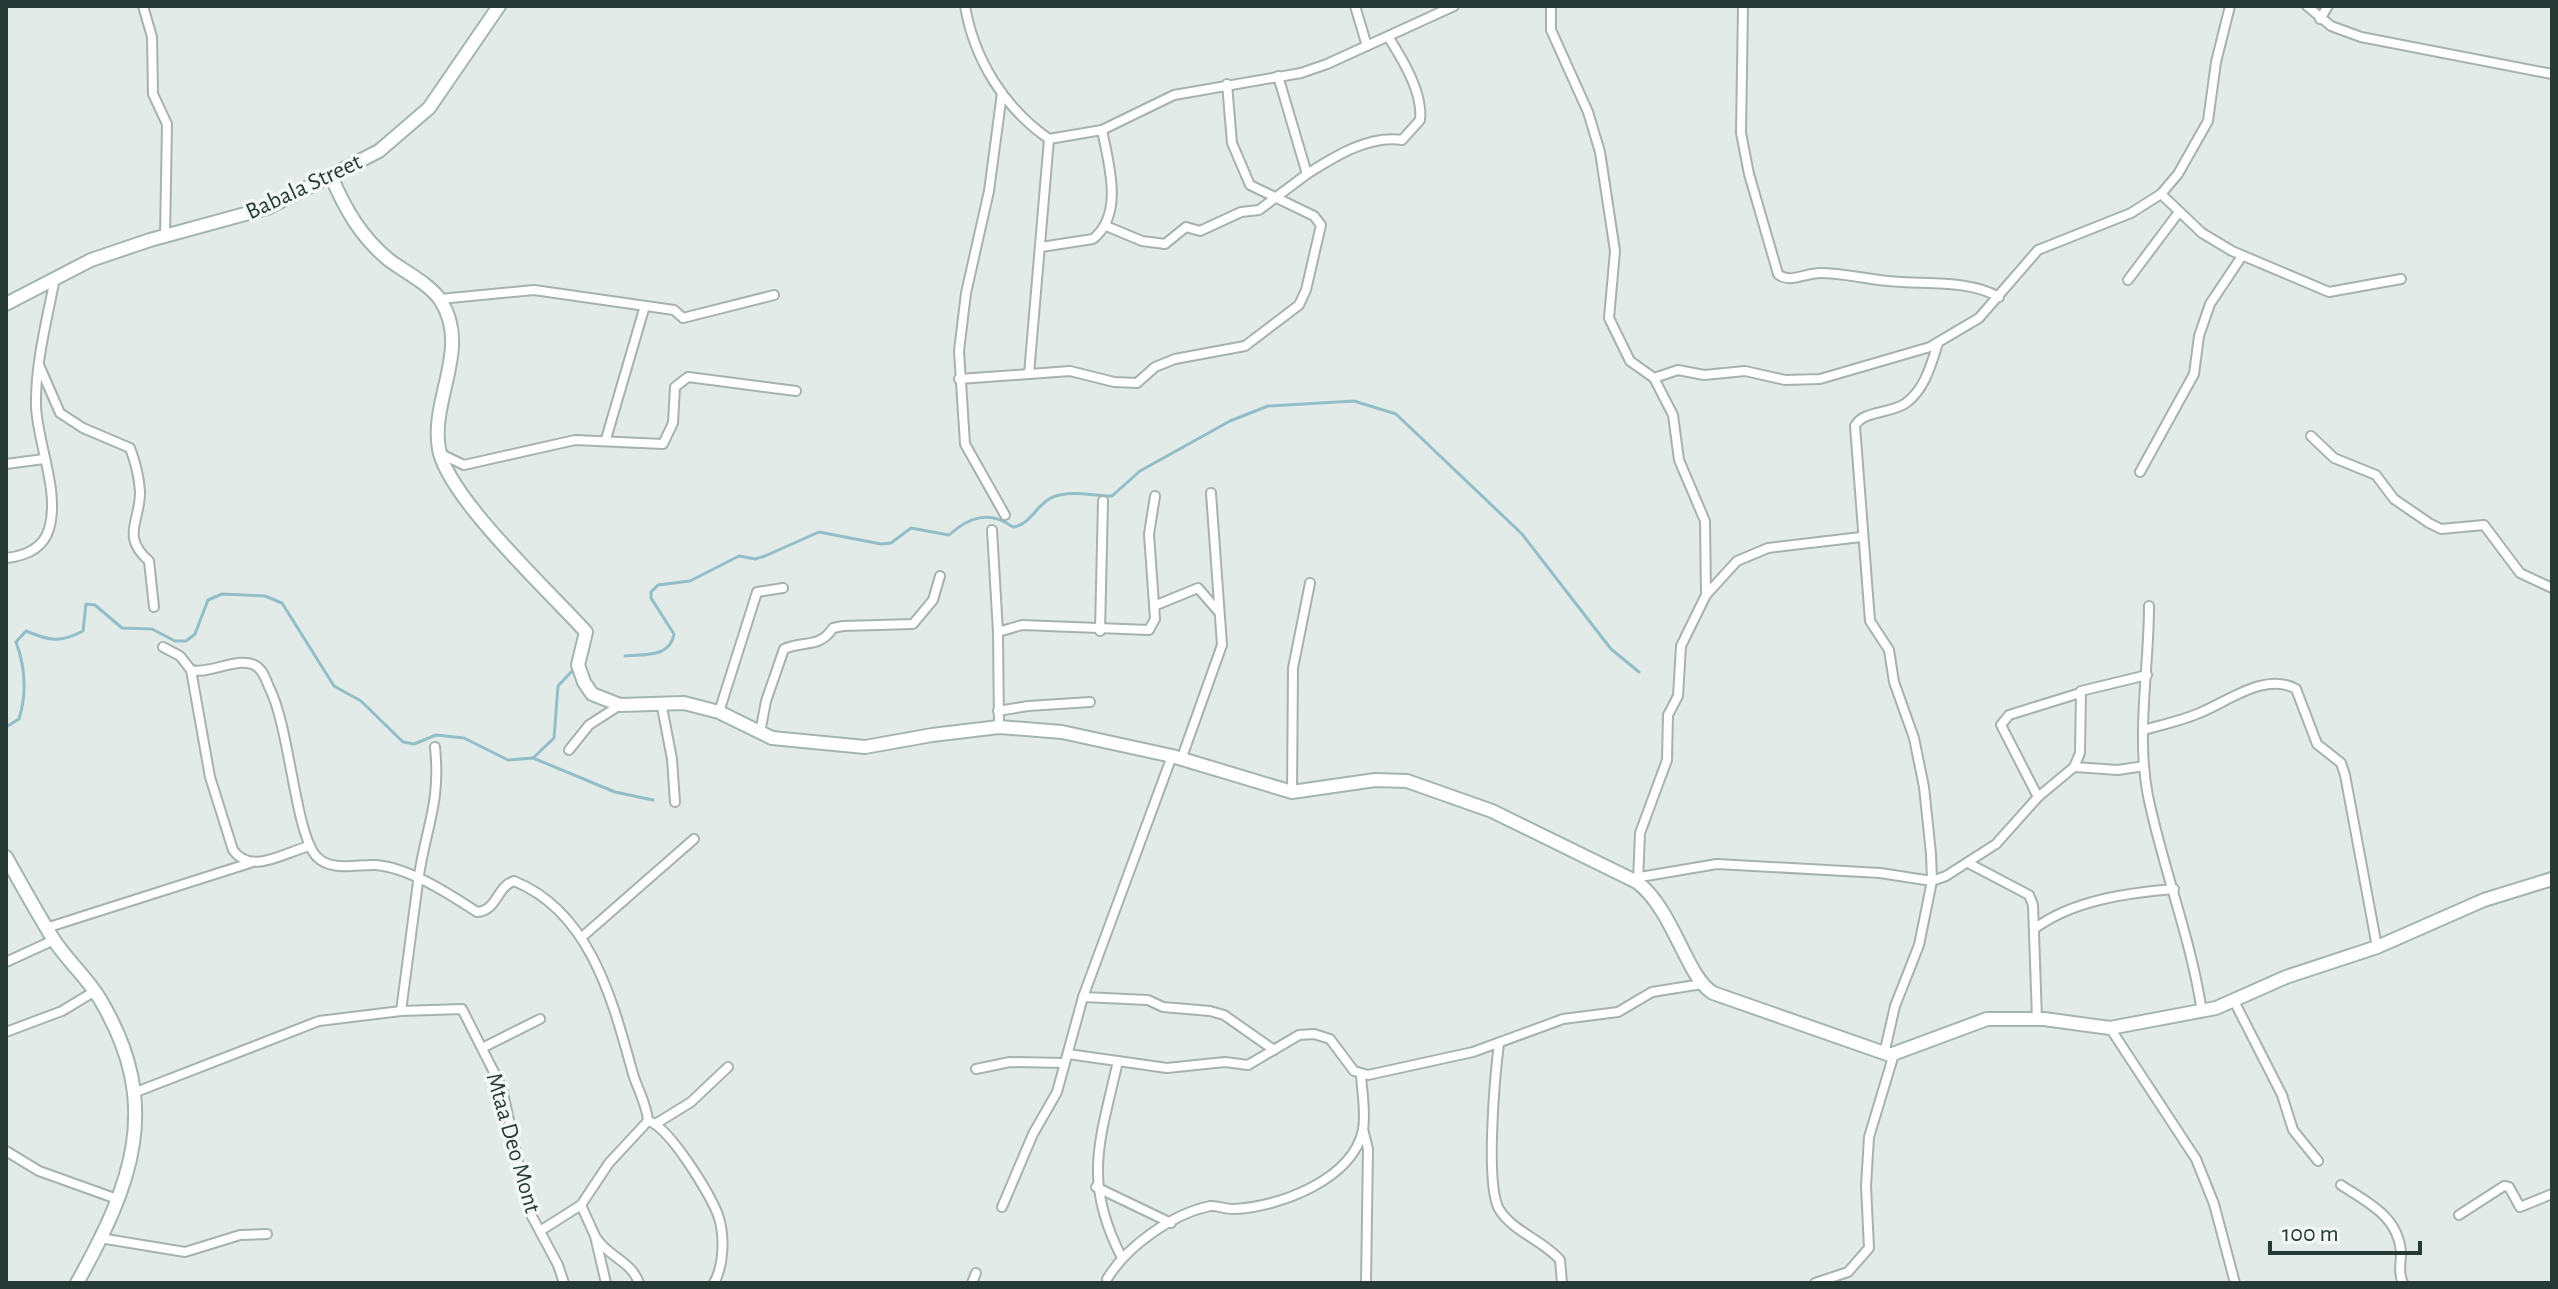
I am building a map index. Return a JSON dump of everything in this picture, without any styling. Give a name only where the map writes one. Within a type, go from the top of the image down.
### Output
[{"type":"street","points":[[143,6],[152,37],[153,94],[167,124],[165,237]]},
{"type":"street","name":"Babala Street","points":[[6,304],[91,260],[267,208],[379,151],[429,108],[499,6]]},
{"type":"street","points":[[965,6],[983,63],[1002,93],[1049,139],[1029,374]]},
{"type":"street","points":[[967,20],[973,6]]},
{"type":"street","points":[[1355,6],[1367,46]]},
{"type":"street","points":[[1551,6],[1551,30],[1588,112],[1600,152],[1615,251],[1609,318],[1630,361],[1654,378],[1673,415],[1679,460],[1705,521],[1706,595]]},
{"type":"street","points":[[1743,6],[1741,133],[1749,174],[1778,274],[1790,279],[1812,273],[1850,274],[1884,281],[1975,287],[1999,297]]},
{"type":"street","points":[[1654,378],[1678,370],[1704,375],[1745,371],[1785,380],[1820,379],[1874,361],[1916,352],[1979,318],[2038,250],[2107,225],[2161,194],[2188,162],[2208,121],[2216,62],[2230,6]]},
{"type":"street","points":[[2307,6],[2320,19],[2361,37],[2552,74]]},
{"type":"street","points":[[2320,19],[2328,6]]},
{"type":"street","points":[[1049,139],[1102,130],[1174,95],[1327,64],[1389,38],[1447,7]]},
{"type":"street","points":[[1106,226],[1142,241],[1165,244],[1186,227],[1200,231],[1241,212],[1259,210],[1307,174],[1349,150],[1387,137],[1402,140],[1420,120],[1410,79],[1389,38]]},
{"type":"street","points":[[1278,76],[1307,174]]},
{"type":"street","points":[[959,379],[1070,371],[1114,382],[1137,383],[1155,367],[1199,353],[1245,346],[1299,305],[1306,290],[1321,225],[1314,216],[1250,185],[1232,143],[1227,84]]},
{"type":"street","points":[[1002,93],[989,191],[961,322],[959,379],[965,444],[1005,515]]},
{"type":"street","points":[[1041,247],[1093,239],[1106,226],[1111,193],[1102,130]]},
{"type":"street","points":[[331,176],[342,203],[362,232],[440,299],[454,333],[440,418],[439,452],[453,480],[473,506],[522,566],[586,632],[578,665],[584,682],[601,699],[620,705],[684,703],[719,712],[760,733],[805,743],[865,747],[999,727],[1062,732],[1177,758],[1292,792],[1375,780],[1407,781],[1492,811],[1639,879],[1669,918],[1702,984],[1713,993],[1788,1016],[1889,1054],[1987,1019],[2037,1019],[2110,1028],[2202,1012],[2286,977],[2377,947],[2484,900],[2552,879]]},
{"type":"street","points":[[2161,194],[2202,233],[2242,256],[2329,292],[2401,279]]},
{"type":"street","points":[[2128,280],[2179,212]]},
{"type":"street","points":[[2140,472],[2194,374],[2199,336],[2210,304],[2242,256]]},
{"type":"street","points":[[6,558],[36,547],[50,527],[51,505],[36,405],[39,364],[55,277]]},
{"type":"street","points":[[440,299],[534,290],[644,309],[674,310],[683,318],[774,295]]},
{"type":"street","points":[[606,439],[644,309]]},
{"type":"street","points":[[1815,1283],[1848,1272],[1869,1248],[1866,1186],[1869,1137],[1889,1054],[1895,1006],[1914,965],[1932,881],[1928,817],[1920,764],[1894,682],[1889,650],[1870,621],[1861,537],[1857,422],[1907,403],[1924,382],[1939,342]]},
{"type":"street","points":[[39,364],[60,413],[83,428],[130,448],[140,491],[134,515],[135,540],[138,552],[149,561],[154,607]]},
{"type":"street","points":[[439,452],[464,465],[552,444],[606,439],[663,444],[673,423],[675,387],[688,377],[746,382],[796,391]]},
{"type":"street","points":[[2311,436],[2334,458],[2376,475],[2394,499],[2429,523],[2441,529],[2484,525],[2520,573],[2552,588]]},
{"type":"street","points":[[6,464],[44,459]]},
{"type":"street","points":[[1002,1207],[1033,1134],[1057,1092],[1083,997],[1219,656],[1211,493]]},
{"type":"street","points":[[998,632],[1022,625],[1100,631],[1149,630],[1155,619],[1149,534],[1155,496]]},
{"type":"street","points":[[1100,631],[1103,501]]},
{"type":"street","points":[[992,530],[999,727]]},
{"type":"street","points":[[1639,879],[1640,833],[1667,760],[1668,715],[1678,696],[1681,646],[1706,595],[1737,561],[1768,548],[1861,537]]},
{"type":"street","points":[[760,733],[766,701],[784,649],[814,645],[827,638],[833,628],[843,626],[913,624],[933,600],[940,576]]},
{"type":"street","points":[[1292,792],[1293,668],[1310,583]]},
{"type":"street","points":[[719,712],[757,592],[783,588]]},
{"type":"street","points":[[1154,606],[1198,588],[1219,611]]},
{"type":"street","points":[[2149,606],[2144,730],[2148,797],[2195,963],[2202,1012]]},
{"type":"street","points":[[163,647],[180,656],[191,670],[210,777],[227,836],[240,859],[250,863]]},
{"type":"street","points":[[191,670],[211,672],[243,663],[255,664],[260,670],[279,707],[310,846],[325,863],[337,866],[379,865],[418,880],[477,912],[491,907],[505,885],[514,881],[536,890],[564,913],[582,937],[613,1005],[653,1122],[672,1141],[718,1217],[721,1261],[714,1283]]},
{"type":"street","points":[[2038,797],[2001,725],[2009,715],[2080,693],[2088,687],[2147,675]]},
{"type":"street","points":[[2144,730],[2194,716],[2252,688],[2276,683],[2296,689],[2317,744],[2341,763],[2345,775],[2377,947]]},
{"type":"street","points":[[1639,879],[1717,864],[1880,873],[1932,881],[1970,864],[1996,844],[2038,797],[2074,767],[2080,753],[2080,693]]},
{"type":"street","points":[[661,702],[668,730],[675,802]]},
{"type":"street","points":[[998,711],[1090,702]]},
{"type":"street","points":[[569,750],[589,725],[620,705]]},
{"type":"street","points":[[401,1011],[418,880],[436,809],[439,783],[435,747]]},
{"type":"street","points":[[2074,767],[2100,770],[2144,766]]},
{"type":"street","points":[[582,937],[694,839]]},
{"type":"street","points":[[46,928],[310,846]]},
{"type":"street","points":[[6,857],[46,928],[95,991],[129,1058],[136,1092],[137,1124],[130,1164],[100,1238],[77,1283]]},
{"type":"street","points":[[1970,864],[2029,895],[2034,929],[2037,1019]]},
{"type":"street","points":[[2034,929],[2053,914],[2066,910],[2120,896],[2174,889]]},
{"type":"street","points":[[6,962],[54,940]]},
{"type":"street","points":[[1361,1075],[1440,1061],[1563,1019],[1618,1012],[1652,992],[1702,984]]},
{"type":"street","points":[[6,1032],[62,1011],[95,991]]},
{"type":"street","points":[[1083,997],[1148,1000],[1163,1007],[1210,1011],[1224,1015],[1274,1050]]},
{"type":"street","points":[[2234,1001],[2282,1095],[2293,1130],[2318,1161]]},
{"type":"street","name":"Mtaa Deo Mont","points":[[136,1092],[319,1021],[401,1011],[462,1009],[484,1047],[511,1124],[528,1209],[564,1283]]},
{"type":"street","points":[[484,1047],[540,1019]]},
{"type":"street","points":[[2110,1028],[2196,1159],[2214,1204],[2235,1283]]},
{"type":"street","points":[[976,1069],[1010,1062],[1066,1058],[1167,1068],[1225,1062],[1248,1065],[1299,1035],[1324,1035],[1361,1075],[1363,1128],[1368,1149],[1366,1283]]},
{"type":"street","points":[[1499,1043],[1492,1099],[1496,1198],[1509,1219],[1560,1260],[1562,1283]]},
{"type":"street","points":[[1118,1061],[1097,1157],[1096,1187],[1105,1225],[1122,1258]]},
{"type":"street","points":[[540,1231],[581,1205],[609,1163],[653,1122],[691,1102],[728,1067]]},
{"type":"street","points":[[1107,1279],[1122,1258],[1148,1235],[1171,1223],[1212,1205],[1232,1210],[1269,1204],[1317,1184],[1333,1174],[1353,1151],[1363,1128]]},
{"type":"street","points":[[6,1151],[39,1171],[117,1199]]},
{"type":"street","points":[[2341,1185],[2383,1212],[2393,1224],[2399,1244],[2403,1283]]},
{"type":"street","points":[[2459,1215],[2504,1186],[2509,1187],[2520,1207],[2552,1194]]},
{"type":"street","points":[[1096,1187],[1171,1223]]},
{"type":"street","points":[[581,1205],[603,1248],[632,1267],[639,1283]]},
{"type":"street","points":[[100,1238],[185,1252],[235,1237],[267,1234]]},
{"type":"street","points":[[595,1236],[606,1283]]},
{"type":"street","points":[[972,1283],[976,1273]]},
{"type":"waterway","points":[[625,656],[662,651],[672,642],[674,634],[651,598],[651,592],[658,585],[690,581],[739,556],[755,559],[819,532],[881,544],[891,543],[911,528],[949,535],[972,520],[987,517],[1013,527],[1025,522],[1053,497],[1075,494],[1112,496],[1140,471],[1230,421],[1268,406],[1354,401],[1396,414],[1522,534],[1611,649],[1639,672]]},
{"type":"waterway","points":[[6,727],[19,719],[22,709],[24,681],[16,642],[26,631],[55,639],[75,635],[83,631],[86,604],[95,605],[122,628],[152,629],[175,641],[186,641],[195,634],[208,600],[222,594],[265,596],[282,603],[334,686],[361,701],[403,742],[414,744],[436,735],[464,738],[508,760],[533,758],[615,792],[653,800]]},
{"type":"waterway","points":[[533,758],[554,738],[558,686],[573,670]]}]
